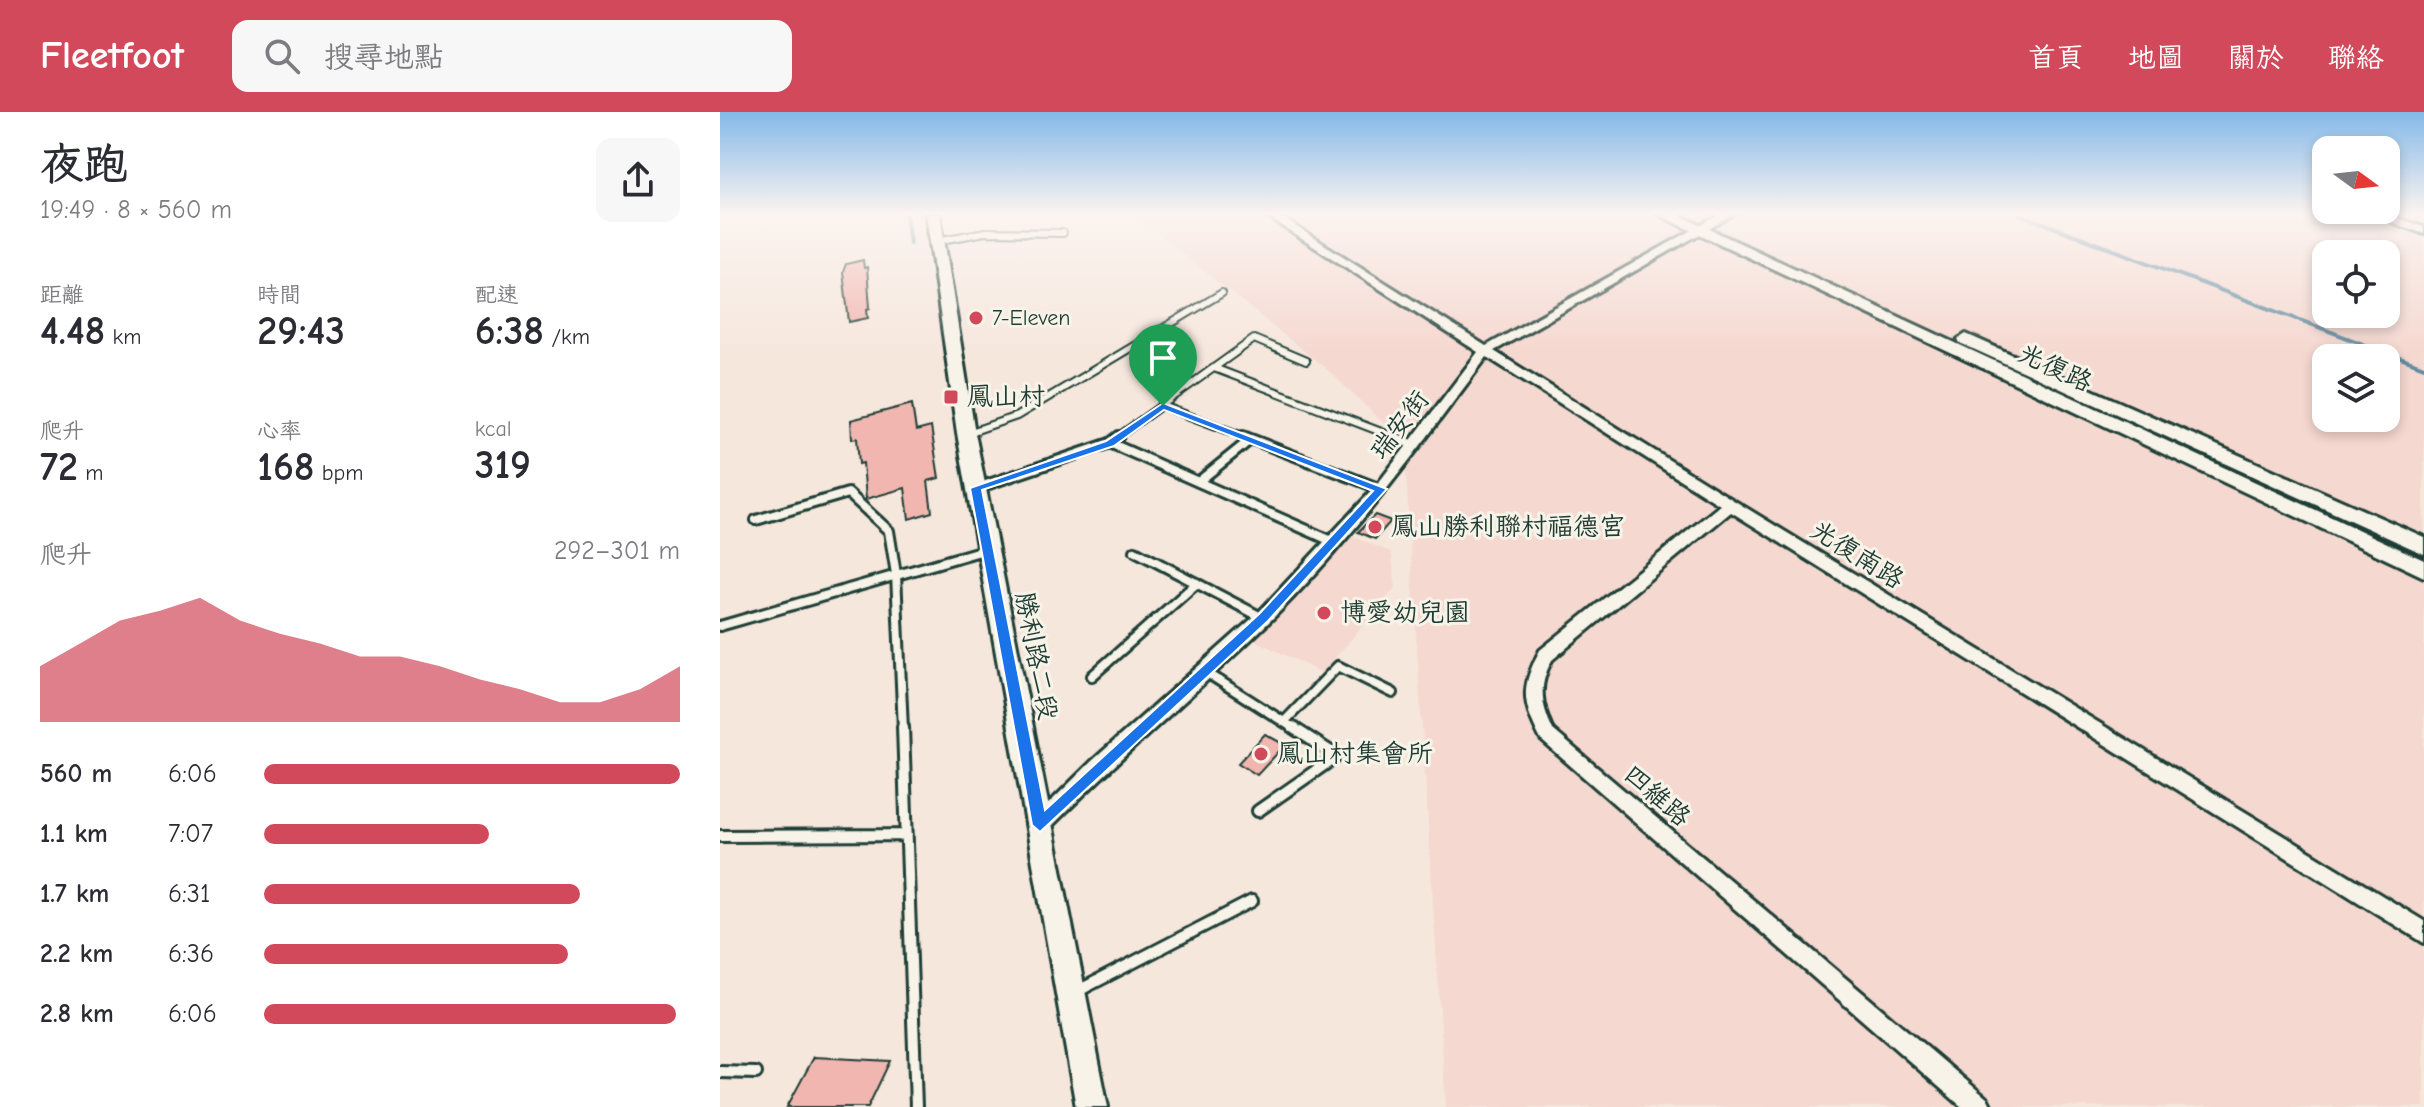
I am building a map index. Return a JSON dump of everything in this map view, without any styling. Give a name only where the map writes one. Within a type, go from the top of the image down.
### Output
[{"type":"street","name":"勝利路二段","points":[[939,260],[966,433],[1092,1107]]},
{"type":"street","name":"光復南路","points":[[1342,260],[1730,505],[2424,933]]},
{"type":"street","points":[[1485,351],[1648,260]]},
{"type":"street","name":"光復路","points":[[1775,260],[2424,569]]},
{"type":"street","name":"光復路","points":[[1780,260],[2424,546]]},
{"type":"street","name":"瑞安街","points":[[1040,825],[1263,618],[1381,489],[1485,351]]},
{"type":"street","name":"四維路","points":[[1730,505],[1546,655],[1531,681],[1533,707],[1547,735],[1980,1107]]},
{"type":"lane","points":[[966,433],[1017,416],[1222,293]]},
{"type":"lane","points":[[976,488],[1110,443],[1254,339],[1306,361]]},
{"type":"lane","points":[[1214,368],[1414,445]]},
{"type":"lane","points":[[1163,406],[1381,489]]},
{"type":"lane","points":[[1198,482],[1250,440]]},
{"type":"lane","points":[[1110,443],[1334,542]]},
{"type":"lane","points":[[756,520],[848,493],[889,531],[896,574],[916,1107]]},
{"type":"lane","points":[[720,626],[987,548]]},
{"type":"lane","points":[[1135,551],[1263,618]]},
{"type":"lane","points":[[1092,676],[1197,583]]},
{"type":"lane","points":[[1284,722],[1338,666],[1393,693]]},
{"type":"lane","points":[[1203,671],[1337,756],[1258,811]]},
{"type":"lane","points":[[720,836],[907,835]]},
{"type":"lane","points":[[1071,994],[1252,901]]},
{"type":"lane","points":[[720,1072],[756,1073]]},
{"type":"shaded area","points":[[1191,260],[2312,260],[2312,328],[2400,328],[2400,260],[2424,260],[2424,1107],[1446,1107],[1404,443],[1330,372]]},
{"type":"shaded area","name":"博愛幼兒園","points":[[1349,535],[1391,552],[1396,587],[1322,673],[1250,638]]},
{"type":"building","points":[[863,260],[864,268],[867,267],[868,318],[849,322],[843,272],[846,264]]},
{"type":"building","points":[[912,404],[916,431],[931,427],[939,478],[928,481],[932,512],[909,519],[905,488],[866,499],[863,463],[859,464],[857,438],[852,439],[851,420]]},
{"type":"building","name":"鳳山勝利聯村福德宮","points":[[1375,515],[1391,521],[1375,539],[1358,532]]},
{"type":"building","name":"鳳山村集會所","points":[[1265,734],[1285,745],[1257,775],[1238,763]]},
{"type":"building","points":[[814,1057],[890,1061],[868,1107],[787,1107]]},
{"type":"waterway","points":[[2142,260],[2424,367]]},
{"type":"place","name":"7-Eleven","points":[[976,318]]},
{"type":"place","name":"鳳山村","points":[[951,397]]},
{"type":"place","name":"鳳山勝利聯村福德宮","points":[[1375,527]]},
{"type":"place","name":"博愛幼兒園","points":[[1324,613]]},
{"type":"place","name":"鳳山村集會所","points":[[1261,754]]},
{"type":"route","points":[[1163,406],[1381,489],[1263,618],[1099,766],[1040,825],[976,488],[1110,443],[1163,406]]}]
